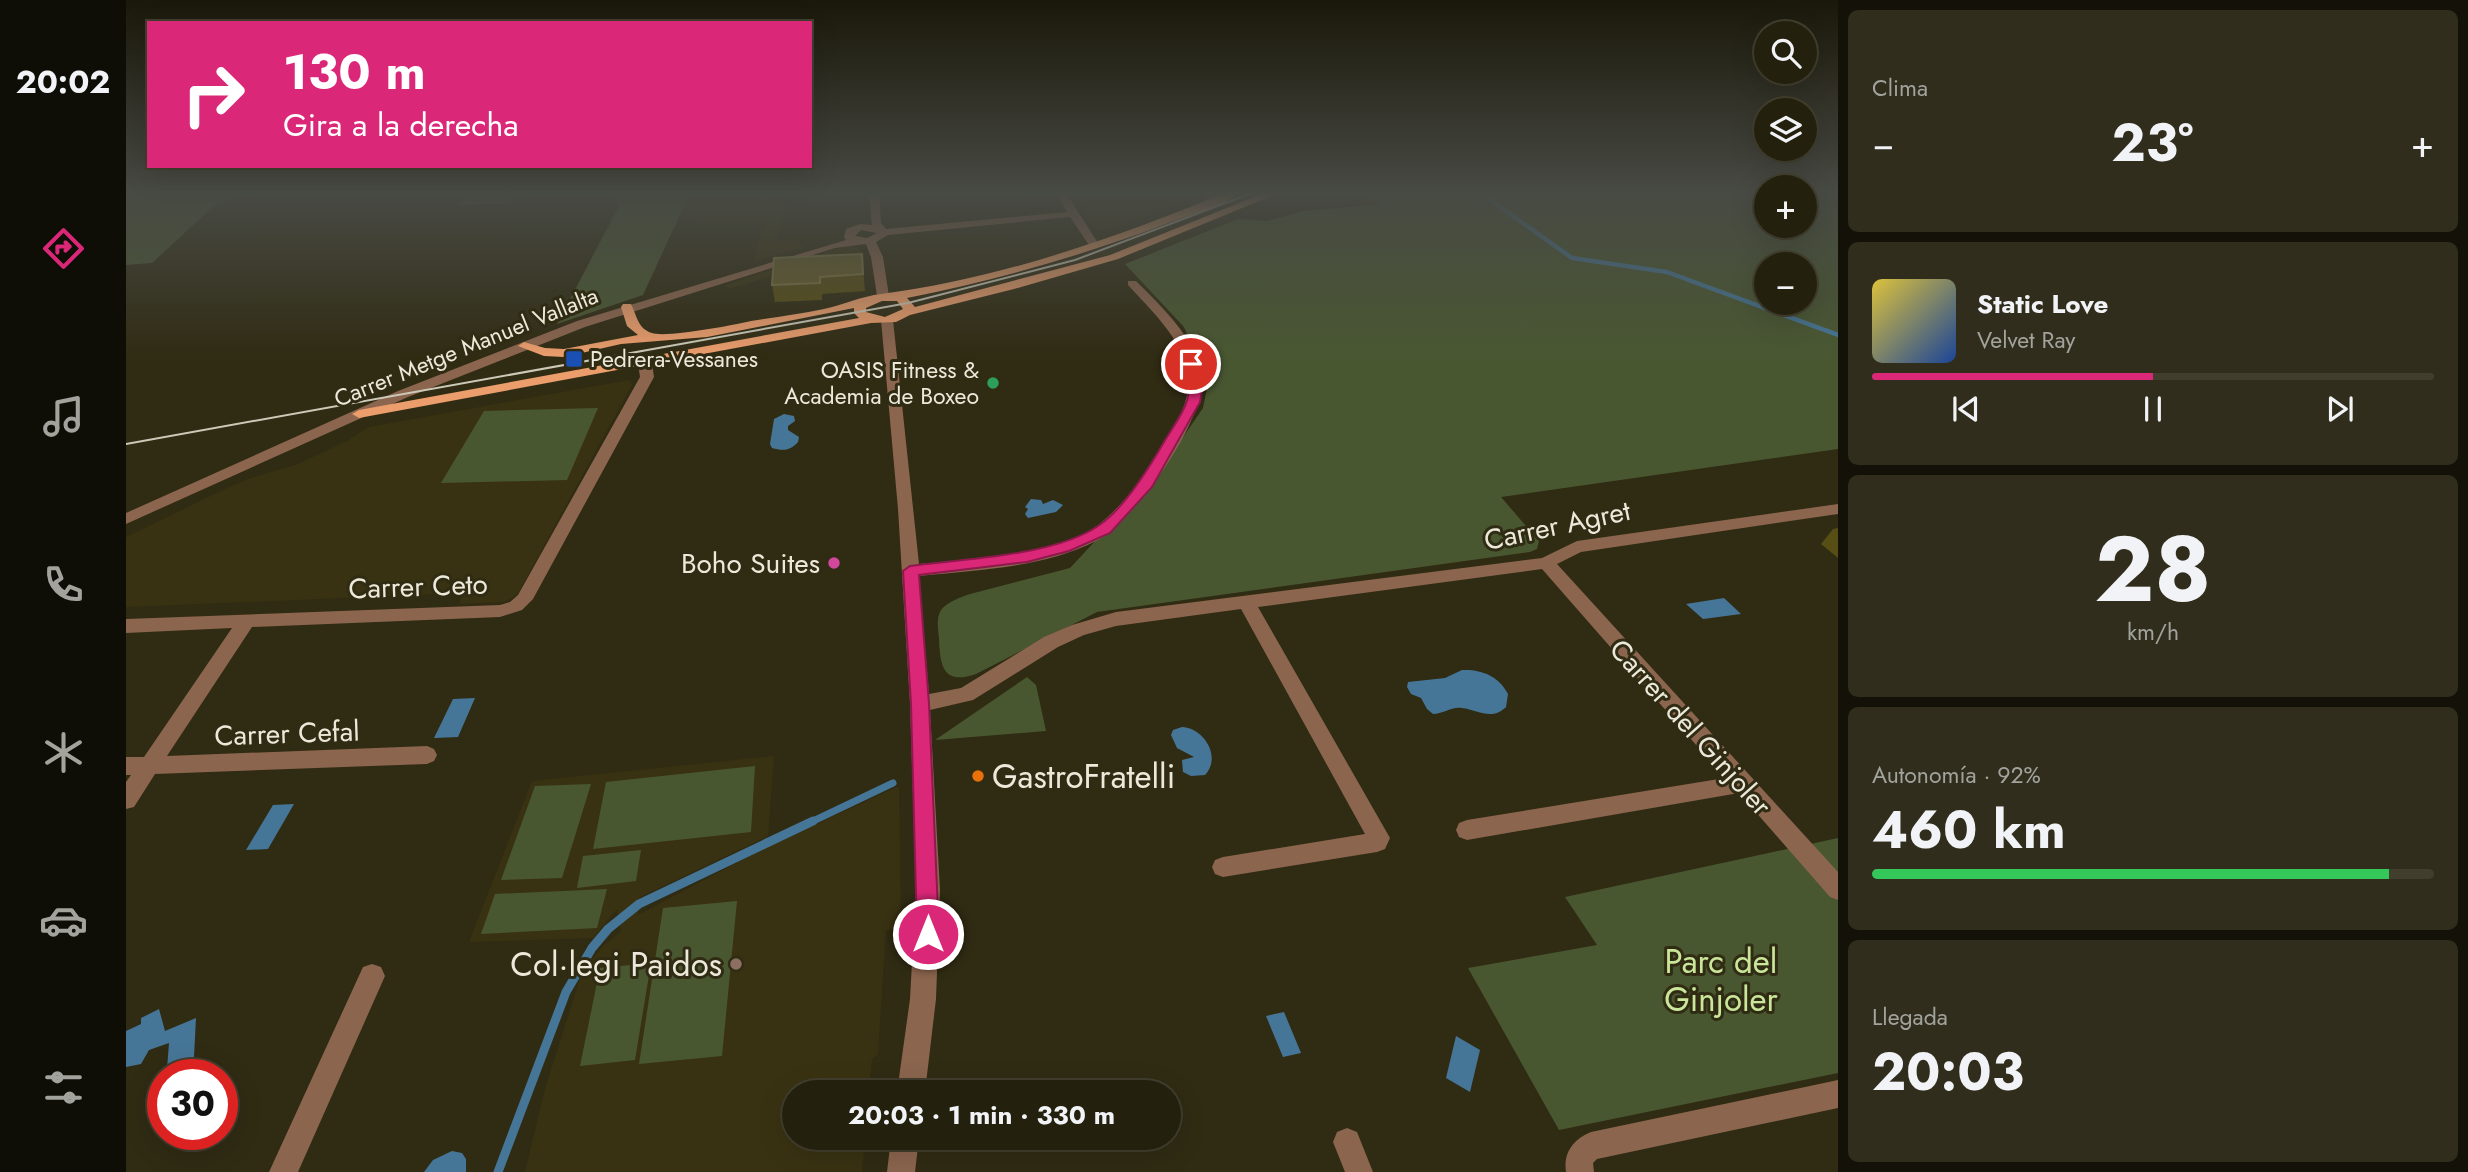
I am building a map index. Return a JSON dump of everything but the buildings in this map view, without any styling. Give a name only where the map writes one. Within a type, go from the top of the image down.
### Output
[{"type":"main road","points":[[524,346],[553,353],[649,337],[707,333],[826,312],[996,274],[1089,248]]},
{"type":"main road","points":[[359,414],[879,320],[1003,289],[1137,248]]},
{"type":"main road","points":[[889,297],[908,303],[908,312]]},
{"type":"main road","points":[[864,302],[860,313],[879,320]]},
{"type":"main road","points":[[627,307],[630,321],[649,337]]},
{"type":"main road","points":[[601,345],[623,331],[630,321]]},
{"type":"street","name":"Carrer Metge Manuel Vallalta","points":[[126,519],[359,414],[524,346],[627,307],[824,248]]},
{"type":"street","points":[[872,248],[876,251],[889,297]]},
{"type":"street","points":[[910,571],[1027,556],[1091,537],[1115,519],[1147,484],[1194,402],[1197,384],[1181,340],[1132,283]]},
{"type":"street","points":[[879,320],[910,571],[920,704],[928,934],[912,1080]]},
{"type":"street","name":"Carrer Ceto","points":[[126,626],[500,611],[516,606],[524,599],[647,377],[645,363]]},
{"type":"street","name":"Carrer Agret","points":[[920,704],[966,695],[1051,642],[1100,623],[1133,616],[1546,564],[1577,547],[1838,509]]},
{"type":"street","name":"Carrer del Ginjoler","points":[[1546,564],[1838,889]]},
{"type":"street","points":[[1223,867],[1377,842],[1379,838],[1246,602]]},
{"type":"street","name":"Carrer Cefal","points":[[126,800],[247,621]]},
{"type":"street","name":"Carrer Cefal","points":[[126,766],[427,755]]},
{"type":"street","points":[[1467,830],[1741,784]]},
{"type":"street","points":[[283,1172],[372,976]]},
{"type":"street","points":[[1580,1172],[1578,1159],[1581,1153],[1591,1146],[1838,1094]]},
{"type":"street","points":[[1348,1142],[1360,1172]]},
{"type":"street","points":[[901,1172],[904,1150]]},
{"type":"shaded area","points":[[757,248],[803,248],[753,261]]},
{"type":"shaded area","points":[[840,248],[856,248],[864,253],[864,270],[777,275],[729,289],[725,285]]},
{"type":"shaded area","points":[[629,380],[632,385],[517,595],[504,602],[459,604],[463,593],[126,607],[126,537],[223,490],[248,479],[298,464],[347,441],[369,427]]},
{"type":"shaded area","name":"Col·legi Paidos","points":[[774,756],[768,836],[640,897],[638,915],[761,850],[899,786],[901,929],[886,930],[878,1054],[872,1059],[870,1080],[782,1080],[782,1150],[864,1150],[862,1172],[525,1172],[545,1089],[582,972],[604,945],[621,932],[617,909],[593,938],[469,942],[532,781]]},
{"type":"green space","points":[[126,248],[169,248],[152,263],[126,265]]},
{"type":"green space","points":[[597,248],[665,248],[643,295],[557,324]]},
{"type":"green space","points":[[1166,248],[1838,248],[1838,449],[1501,497],[1539,541],[1537,549],[1097,612],[976,674],[965,677],[950,675],[942,664],[939,648],[938,620],[944,607],[970,594],[1070,568],[1157,475],[1203,408],[1208,383],[1184,327],[1125,264]]},
{"type":"green space","points":[[598,408],[567,480],[441,483],[484,411]]},
{"type":"green space","points":[[1027,677],[1036,685],[1046,731],[935,740]]},
{"type":"green space","points":[[755,766],[751,832],[593,849],[606,782]]},
{"type":"green space","points":[[591,784],[562,878],[501,880],[535,786]]},
{"type":"green space","name":"Parc del Ginjoler","points":[[1838,838],[1838,1073],[1559,1130],[1468,968],[1597,945],[1565,897]]},
{"type":"green space","points":[[641,850],[636,881],[577,888],[583,856]]},
{"type":"green space","points":[[607,889],[597,928],[481,934],[495,894]]},
{"type":"green space","points":[[737,901],[722,1056],[639,1064],[663,908]]},
{"type":"green space","points":[[651,963],[635,1060],[580,1066],[600,968]]},
{"type":"water","points":[[784,414],[794,416],[795,421],[788,426],[788,430],[799,437],[792,447],[780,450],[772,448],[770,444],[774,419]]},
{"type":"water","points":[[1031,499],[1041,500],[1043,504],[1053,500],[1063,505],[1056,512],[1028,518],[1025,514],[1028,509],[1025,507]]},
{"type":"water","points":[[1724,598],[1741,614],[1703,619],[1686,604]]},
{"type":"water","points":[[1462,670],[1483,672],[1500,683],[1508,694],[1506,707],[1490,714],[1458,708],[1433,714],[1421,698],[1411,694],[1407,687],[1408,682],[1445,678]]},
{"type":"water","points":[[475,698],[458,737],[434,738],[453,699]]},
{"type":"water","points":[[1182,727],[1197,732],[1208,745],[1212,760],[1205,775],[1191,776],[1183,772],[1182,760],[1194,757],[1177,748],[1171,735],[1173,730]]},
{"type":"water","points":[[294,804],[268,849],[246,850],[273,805]]},
{"type":"water","points":[[159,1009],[165,1031],[196,1018],[194,1057],[168,1059],[169,1043],[149,1050],[141,1064],[126,1067],[126,1031],[141,1024],[141,1018]]},
{"type":"water","points":[[1284,1012],[1301,1053],[1283,1057],[1266,1016]]},
{"type":"water","points":[[1456,1036],[1480,1050],[1470,1092],[1446,1078]]},
{"type":"water","points":[[452,1151],[462,1153],[466,1159],[466,1172],[424,1172],[433,1160]]},
{"type":"waterway","points":[[1558,248],[1572,258],[1667,272],[1838,335]]},
{"type":"waterway","points":[[809,823],[893,783]]},
{"type":"waterway","points":[[498,1172],[566,992],[592,948],[608,929],[639,904],[813,821]]},
{"type":"tram line","points":[[126,444],[908,303],[1075,260],[1108,248]]},
{"type":"place","name":"Pedrera-Vessanes","points":[[574,359]]},
{"type":"place","name":"OASIS Fitness & Academia de Boxeo","points":[[993,383]]},
{"type":"place","name":"Boho Suites","points":[[834,563]]},
{"type":"place","name":"GastroFratelli","points":[[978,776]]},
{"type":"place","name":"Col·legi Paidos","points":[[736,964]]},
{"type":"route","points":[[928,934],[929,890],[920,704],[910,571],[1027,556],[1063,547],[1104,530],[1147,484],[1194,402],[1197,384],[1191,364]]}]
